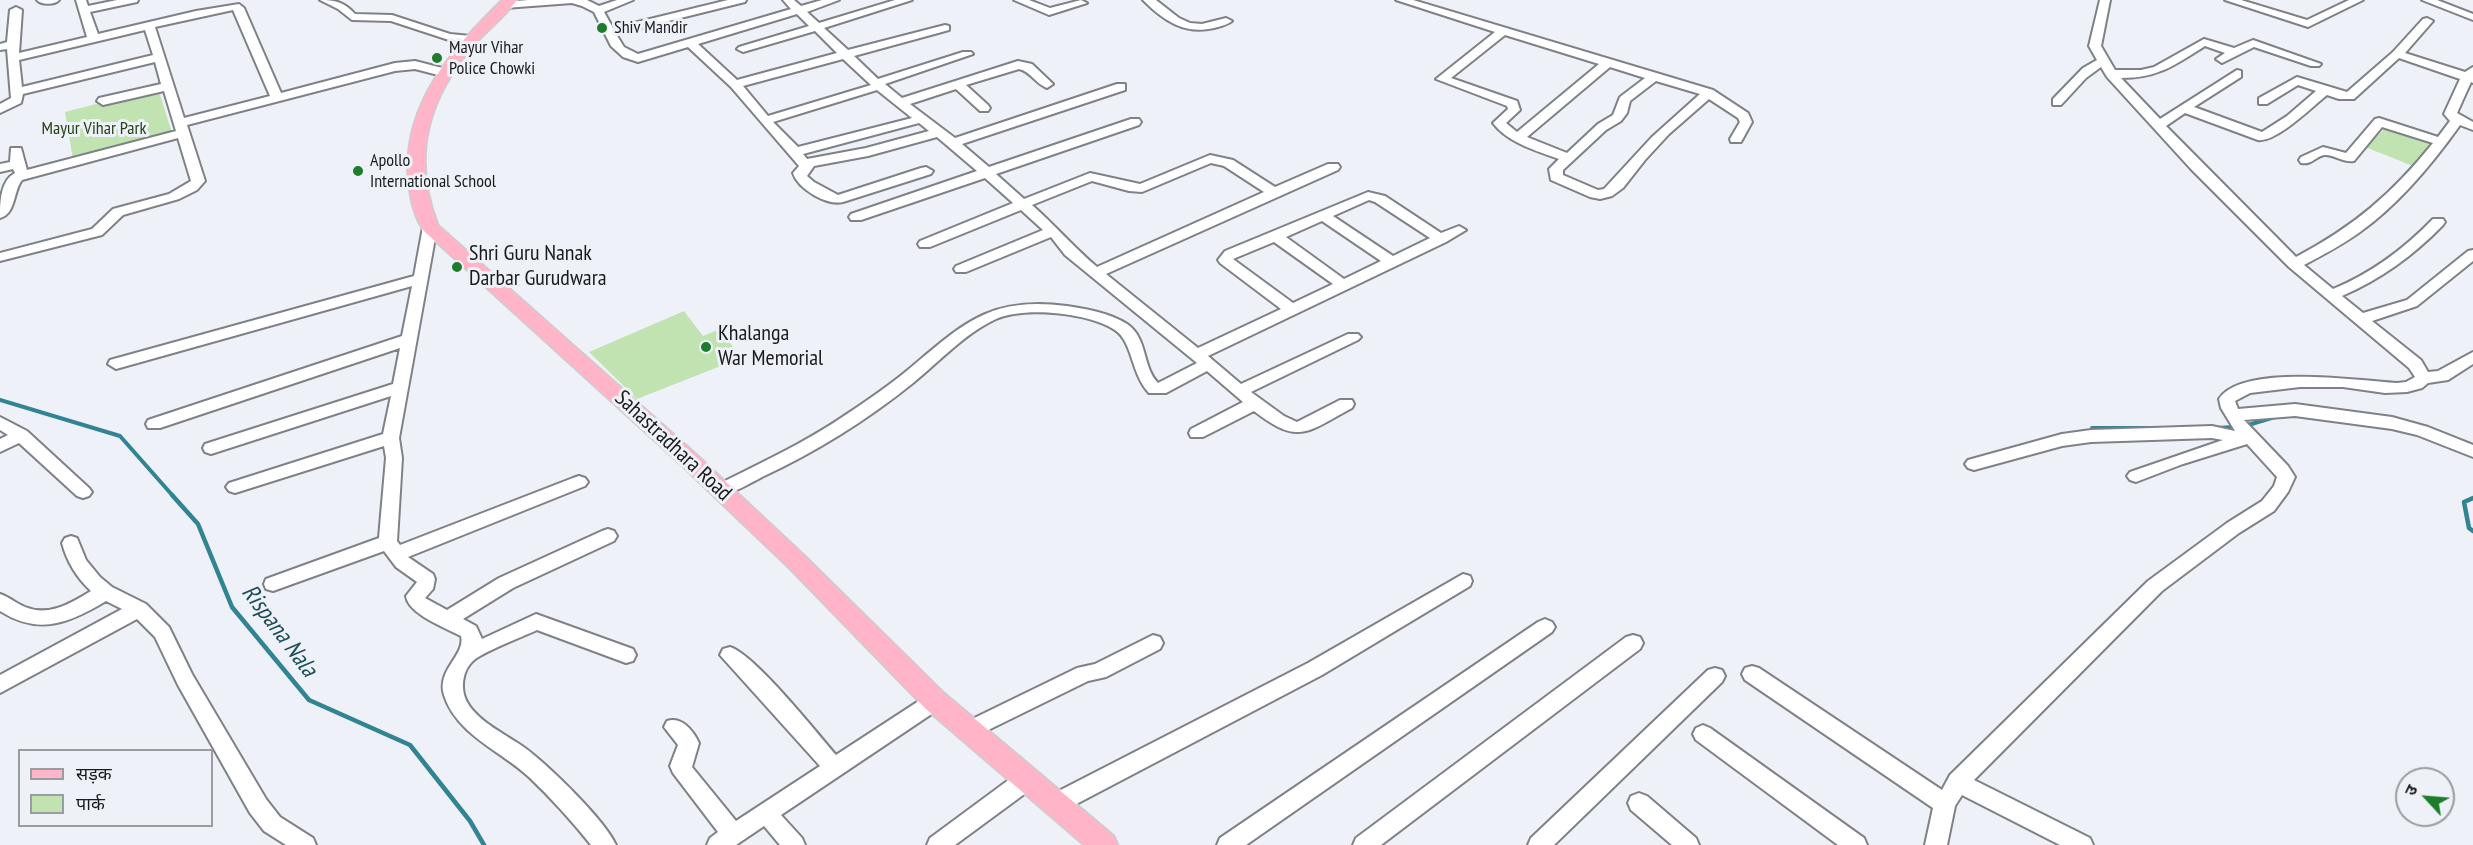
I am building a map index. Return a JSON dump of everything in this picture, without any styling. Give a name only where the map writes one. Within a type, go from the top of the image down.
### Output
[{"type":"main road","name":"Sahastradhara Road","points":[[508,3],[471,39],[431,92],[416,135],[418,193],[430,227],[721,490],[797,562],[935,701],[1104,845]]},
{"type":"street","points":[[42,0],[54,0]]},
{"type":"street","points":[[93,39],[83,5],[133,0]]},
{"type":"street","points":[[325,0],[342,7],[352,17],[392,18],[449,37],[471,39]]},
{"type":"street","points":[[508,3],[572,0],[586,3],[598,10],[613,42],[621,52],[638,58],[800,12],[834,0]]},
{"type":"street","points":[[598,10],[628,0]]},
{"type":"street","points":[[610,32],[741,0]]},
{"type":"street","points":[[788,0],[878,85],[939,132],[1024,205],[1053,231],[1070,252],[1255,403],[1286,425],[1300,428],[1346,404]]},
{"type":"street","points":[[743,49],[907,0]]},
{"type":"street","points":[[1019,0],[1049,12],[1082,3]]},
{"type":"street","points":[[1148,0],[1180,25],[1187,27],[1201,27],[1226,21]]},
{"type":"street","points":[[1401,0],[1709,93],[1744,116],[1746,122],[1736,139]]},
{"type":"street","points":[[2106,0],[2095,46],[2107,68],[2158,126],[2294,264],[2415,364],[2424,378]]},
{"type":"street","points":[[2230,0],[2250,3],[2308,24],[2358,0]]},
{"type":"street","points":[[2427,0],[2472,17]]},
{"type":"street","points":[[14,58],[149,25],[194,8],[238,8],[278,99]]},
{"type":"street","points":[[1,109],[17,100],[14,58],[6,46],[16,10]]},
{"type":"street","points":[[2263,101],[2297,81],[2350,96],[2397,54],[2427,21]]},
{"type":"street","points":[[0,257],[97,232],[105,228],[118,212],[192,189],[198,181],[149,25]]},
{"type":"street","points":[[735,84],[945,28]]},
{"type":"street","points":[[1503,31],[1442,79],[1513,104],[1514,110],[1499,125],[1529,144],[1568,158]]},
{"type":"street","points":[[2057,102],[2067,94],[2085,71],[2107,68],[2141,74],[2158,70],[2204,42],[2235,52]]},
{"type":"street","points":[[690,43],[735,84],[802,163],[809,164],[868,153],[939,132]]},
{"type":"street","points":[[2222,59],[2251,43],[2256,43],[2315,64]]},
{"type":"street","points":[[765,121],[966,54]]},
{"type":"street","points":[[2397,54],[2471,76],[2451,111],[2452,117],[2473,126]]},
{"type":"street","points":[[16,92],[160,57]]},
{"type":"street","points":[[1520,137],[1608,62]]},
{"type":"street","points":[[0,168],[181,128],[395,67],[415,65],[446,73]]},
{"type":"street","points":[[902,102],[1021,65],[1028,67],[1047,84]]},
{"type":"street","points":[[2158,126],[2237,74]]},
{"type":"street","points":[[1655,76],[1624,100],[1621,113],[1617,118],[1602,127],[1556,169],[1556,177],[1595,194],[1602,195],[1609,192],[1687,110],[1709,93]]},
{"type":"street","points":[[958,84],[984,108]]},
{"type":"street","points":[[102,101],[168,86]]},
{"type":"street","points":[[952,143],[1121,87]]},
{"type":"street","points":[[2184,108],[2262,137],[2291,118],[2325,90]]},
{"type":"street","points":[[795,152],[921,118]]},
{"type":"street","points":[[2294,264],[2336,241],[2368,218],[2442,142],[2457,120]]},
{"type":"street","points":[[856,217],[985,171],[1135,122]]},
{"type":"street","points":[[2306,160],[2323,151],[2349,158],[2379,122],[2442,142]]},
{"type":"street","points":[[925,244],[1090,177],[1107,178],[1130,188],[1142,188],[1210,159],[1228,163],[1274,192]]},
{"type":"street","points":[[0,214],[6,207],[19,163]]},
{"type":"street","points":[[809,164],[800,172],[801,177],[809,185],[834,199],[848,197],[926,171]]},
{"type":"street","points":[[1096,273],[1333,167]]},
{"type":"street","points":[[1292,310],[1225,260],[1230,254],[1323,216],[1360,197],[1368,196],[1380,200],[1441,239]]},
{"type":"street","points":[[1323,216],[1392,262]]},
{"type":"street","points":[[2332,295],[2361,283],[2408,251],[2438,222]]},
{"type":"street","points":[[430,227],[391,438],[394,458],[392,548],[402,562],[426,579],[426,584],[415,596],[416,602],[469,632],[472,636],[468,654],[451,682],[451,690],[459,709],[524,759],[563,795],[604,845]]},
{"type":"street","points":[[721,490],[795,454],[825,435],[903,382],[969,329],[993,315],[1003,312],[1060,310],[1086,315],[1123,327],[1135,344],[1144,377],[1155,389],[1160,389],[1202,360],[1292,310],[1459,230]]},
{"type":"street","points":[[961,269],[1053,231]]},
{"type":"street","points":[[1276,236],[1343,285]]},
{"type":"street","points":[[2360,319],[2412,303],[2473,254]]},
{"type":"street","points":[[116,364],[419,279]]},
{"type":"street","points":[[1240,391],[1353,337]]},
{"type":"street","points":[[154,424],[410,339]]},
{"type":"street","points":[[1935,845],[1945,804],[1958,783],[2155,585],[2233,528],[2268,506],[2276,497],[2286,477],[2276,463],[2243,429],[2227,399],[2232,393],[2245,389],[2301,382],[2336,381],[2399,387],[2413,385],[2424,378],[2440,377],[2472,360]]},
{"type":"street","points":[[211,448],[402,387]]},
{"type":"street","points":[[1197,433],[1255,403]]},
{"type":"street","points":[[1974,464],[2062,440],[2091,436],[2212,432],[2232,434],[2295,410],[2392,423],[2422,430],[2473,451]]},
{"type":"street","points":[[0,423],[21,435],[83,492]]},
{"type":"street","points":[[2095,427],[2243,429]]},
{"type":"street","points":[[2136,476],[2199,453],[2243,429]]},
{"type":"street","points":[[0,446],[21,435]]},
{"type":"street","points":[[235,487],[391,438]]},
{"type":"street","points":[[273,584],[392,548],[579,482]]},
{"type":"street","points":[[445,620],[506,583],[608,536]]},
{"type":"street","points":[[71,543],[74,557],[93,583],[105,592],[139,609],[162,632],[185,679],[258,806],[272,824],[305,845]]},
{"type":"street","points":[[1055,804],[1315,669],[1463,581]]},
{"type":"street","points":[[0,601],[27,616],[55,618],[67,614],[105,592]]},
{"type":"street","points":[[0,686],[139,609]]},
{"type":"street","points":[[468,654],[536,622],[626,655]]},
{"type":"street","points":[[1228,845],[1545,627]]},
{"type":"street","points":[[969,730],[1084,674],[1099,671],[1153,643]]},
{"type":"street","points":[[1364,845],[1633,643]]},
{"type":"street","points":[[730,655],[756,679],[834,767]]},
{"type":"street","points":[[1752,674],[1945,804]]},
{"type":"street","points":[[1539,845],[1715,676]]},
{"type":"street","points":[[674,726],[689,742],[681,765],[684,773],[725,840],[935,701]]},
{"type":"street","points":[[1703,735],[1856,845]]},
{"type":"street","points":[[944,843],[1026,780]]},
{"type":"street","points":[[1958,783],[2082,845]]},
{"type":"street","points":[[1639,803],[1688,845]]},
{"type":"street","points":[[766,813],[794,845]]},
{"type":"green space","name":"Mayur Vihar Park","points":[[158,88],[172,133],[73,160],[65,112]]},
{"type":"green space","points":[[2387,127],[2439,142],[2413,166],[2365,147]]},
{"type":"green space","points":[[684,311],[703,336],[720,329],[741,358],[637,399],[589,352]]},
{"type":"waterway","name":"Rispana Nala","points":[[0,400],[120,436],[173,496]]},
{"type":"waterway","points":[[2245,426],[2278,416]]},
{"type":"waterway","points":[[2216,428],[2235,427]]},
{"type":"waterway","points":[[2092,428],[2169,428]]},
{"type":"waterway","name":"Rispana Nala","points":[[172,495],[198,524],[232,607],[309,700],[410,745],[470,821],[484,845]]},
{"type":"waterway","points":[[2473,498],[2464,502],[2469,528],[2473,531]]},
{"type":"place","name":"Shiv Mandir","points":[[602,28]]},
{"type":"place","name":"Mayur Vihar Police Chowki","points":[[437,58]]},
{"type":"place","name":"Apollo International School","points":[[358,171]]},
{"type":"place","name":"Shri Guru Nanak Darbar Gurudwara","points":[[457,267]]},
{"type":"place","name":"Khalanga War Memorial","points":[[706,347]]}]
